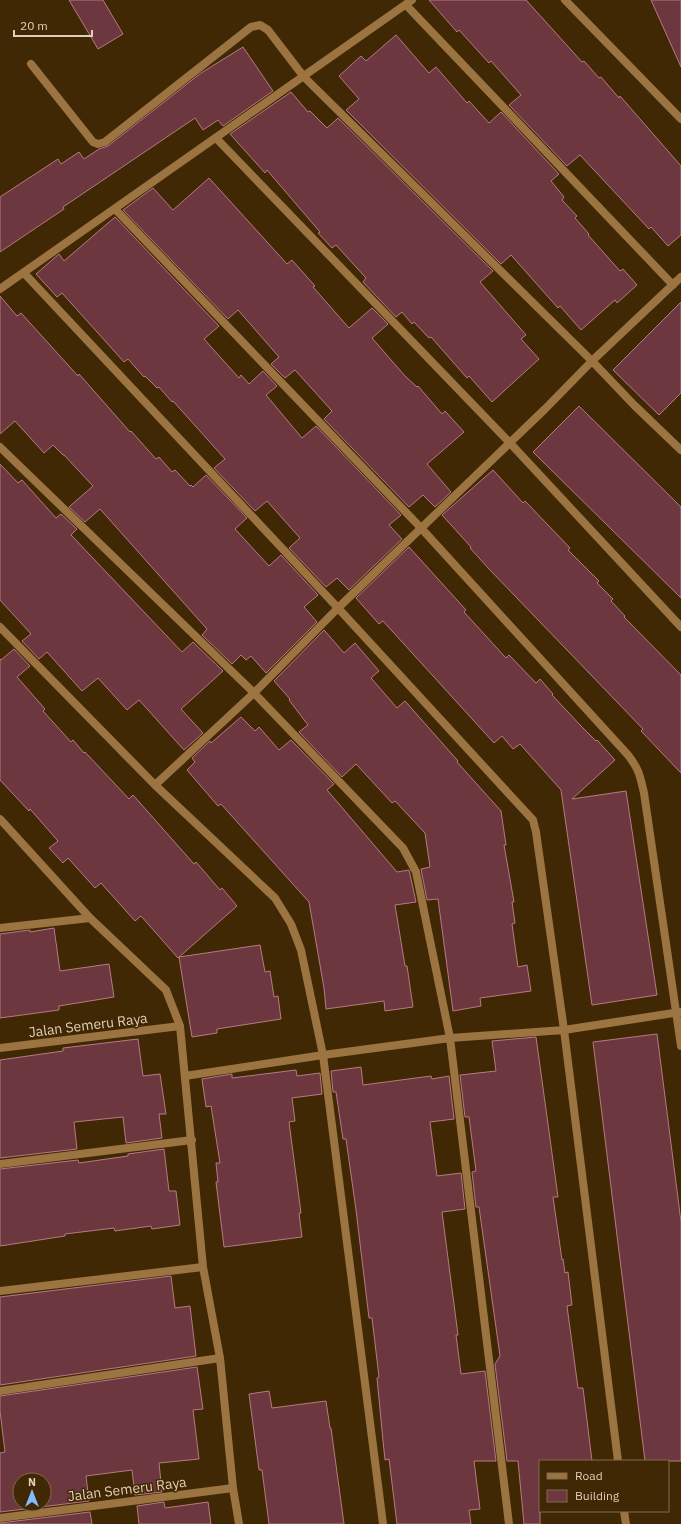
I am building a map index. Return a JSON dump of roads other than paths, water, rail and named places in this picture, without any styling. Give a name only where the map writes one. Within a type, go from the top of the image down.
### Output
[{"type":"street","points":[[564,0],[681,119]]},
{"type":"street","points":[[0,289],[409,2],[673,285]]},
{"type":"street","points":[[31,64],[93,142],[98,144],[105,142],[251,27],[260,25],[268,30],[304,77],[592,361],[634,405],[680,447]]},
{"type":"street","points":[[216,138],[510,443],[681,627]]},
{"type":"street","points":[[115,209],[421,528],[628,755],[640,773],[644,793],[678,1012],[681,1046]]},
{"type":"street","points":[[24,272],[338,608],[533,820],[536,832],[564,1030],[618,1460]]},
{"type":"street","points":[[155,785],[254,693],[338,608],[510,443],[592,361],[681,277]]},
{"type":"street","points":[[0,447],[254,693],[404,848],[416,872],[450,1038],[509,1524]]},
{"type":"street","points":[[0,627],[155,785],[275,898],[291,924],[300,950],[323,1055],[383,1524]]},
{"type":"street","points":[[0,819],[90,918],[166,990],[180,1026],[186,1076],[203,1267],[220,1358],[233,1488],[239,1524]]},
{"type":"street","points":[[0,928],[90,918]]},
{"type":"street","points":[[186,1076],[323,1055],[450,1038],[564,1030],[678,1012]]},
{"type":"street","name":"Jalan Semeru Raya","points":[[0,1048],[180,1026]]},
{"type":"street","points":[[0,1164],[192,1140]]},
{"type":"street","points":[[0,1291],[203,1267]]},
{"type":"street","points":[[0,1392],[220,1358]]},
{"type":"street","name":"Jalan Semeru Raya","points":[[0,1518],[233,1488]]},
{"type":"street","points":[[624,1512],[626,1524]]}]
